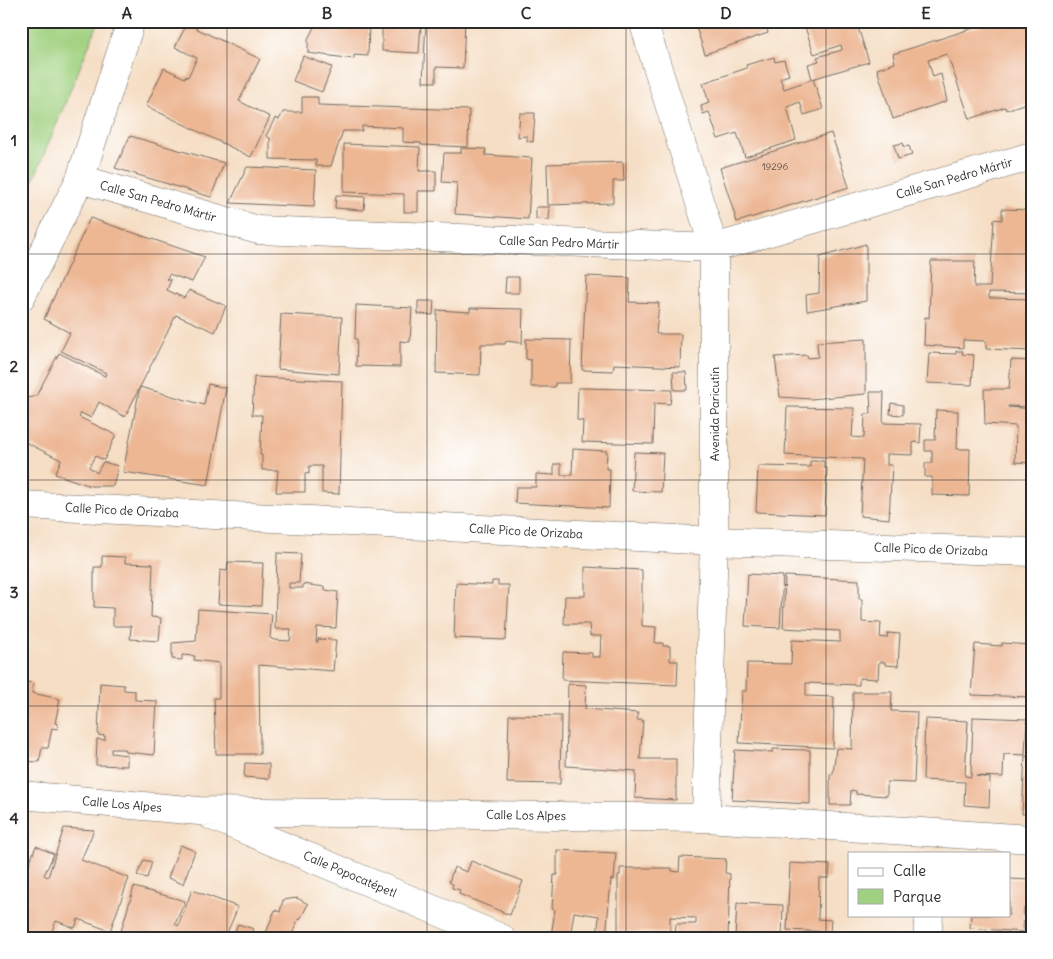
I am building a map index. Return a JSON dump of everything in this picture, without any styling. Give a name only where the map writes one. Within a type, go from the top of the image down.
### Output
[{"type":"street","points":[[21,297],[80,179],[131,21]]},
{"type":"street","name":"Avenida Paricutín","points":[[643,21],[714,248],[714,541],[706,818]]},
{"type":"street","name":"Calle San Pedro Mártir","points":[[80,179],[258,230],[714,248],[1032,156]]},
{"type":"street","name":"Calle Pico de Orizaba","points":[[21,505],[714,541],[1032,552]]},
{"type":"street","name":"Calle Los Alpes","points":[[21,794],[199,811],[706,818],[935,843],[1032,839]]},
{"type":"street","name":"Calle Popocatépetl","points":[[199,811],[501,938]]},
{"type":"street","points":[[927,938],[929,916]]},
{"type":"green space","points":[[21,21],[99,21],[21,210]]},
{"type":"building","points":[[317,21],[369,21],[368,56],[354,55],[354,59],[308,53],[308,39]]},
{"type":"building","points":[[382,21],[421,21],[419,53],[382,51]]},
{"type":"building","points":[[426,21],[465,21],[463,68],[436,67],[436,82],[423,82]]},
{"type":"building","points":[[694,21],[765,21],[768,33],[705,54]]},
{"type":"building","points":[[803,21],[856,21],[869,62],[812,79],[808,64],[819,61],[817,57],[842,50],[841,45],[814,54]]},
{"type":"building","points":[[995,21],[1032,21],[1032,101],[1006,110],[1005,107],[970,119],[947,54],[928,60],[933,77],[941,74],[947,101],[893,119],[877,69],[895,63],[893,54]]},
{"type":"building","points":[[187,24],[260,59],[239,101],[270,117],[251,157],[146,106],[164,68],[185,78],[185,76],[188,77],[197,58],[175,47]]},
{"type":"building","points":[[303,56],[332,67],[322,92],[293,81]]},
{"type":"building","points":[[774,57],[775,62],[784,60],[789,75],[780,78],[784,89],[813,79],[823,109],[804,115],[800,102],[787,107],[796,140],[745,157],[737,133],[718,139],[709,112],[703,114],[701,106],[709,103],[703,83],[747,68],[746,65]]},
{"type":"building","points":[[302,97],[318,97],[318,105],[469,110],[468,147],[421,145],[421,143],[403,142],[403,128],[362,126],[362,131],[343,131],[331,166],[316,166],[316,160],[270,159],[270,138],[266,136],[275,118],[279,120],[283,112],[302,112]]},
{"type":"building","points":[[520,113],[535,113],[533,142],[527,141],[527,136],[518,137]]},
{"type":"building","points":[[831,133],[849,187],[737,222],[720,168]]},
{"type":"building","points":[[130,136],[224,163],[211,197],[115,168]]},
{"type":"building","points":[[903,143],[904,147],[909,146],[912,155],[898,159],[894,145]]},
{"type":"building","points":[[344,144],[420,147],[419,171],[436,171],[436,191],[418,191],[418,212],[404,212],[404,194],[344,192]]},
{"type":"building","points":[[461,148],[486,149],[485,155],[532,158],[528,219],[455,214],[457,183],[442,182],[444,153],[461,153]]},
{"type":"building","points":[[623,162],[624,181],[613,181],[613,203],[548,205],[547,164]]},
{"type":"building","points":[[247,167],[316,170],[314,207],[230,203]]},
{"type":"building","points":[[336,195],[365,197],[364,210],[335,208]]},
{"type":"building","points":[[536,207],[550,207],[549,220],[536,219]]},
{"type":"building","points":[[1002,209],[1032,210],[1032,293],[989,292],[989,298],[1032,299],[1032,351],[986,349],[986,341],[963,340],[963,348],[924,345],[925,317],[929,318],[931,261],[975,261],[974,287],[990,287],[994,219],[1002,220]]},
{"type":"building","points":[[90,218],[205,257],[192,282],[169,274],[167,279],[171,280],[167,290],[184,298],[189,290],[226,306],[215,332],[176,315],[125,417],[99,402],[91,418],[81,413],[79,417],[116,435],[104,460],[95,456],[89,467],[97,473],[103,462],[118,466],[113,486],[91,486],[55,474],[61,460],[21,440],[21,412],[28,398],[36,396],[59,353],[105,376],[106,373],[61,351],[70,333],[44,319]]},
{"type":"building","points":[[866,244],[866,301],[807,311],[806,295],[819,293],[820,257]]},
{"type":"building","points":[[586,276],[630,278],[629,302],[659,303],[656,334],[681,334],[680,367],[614,364],[613,371],[582,370]]},
{"type":"building","points":[[506,277],[519,277],[519,293],[505,293]]},
{"type":"building","points":[[418,301],[434,301],[433,315],[418,314]]},
{"type":"building","points":[[356,305],[412,308],[410,342],[400,341],[400,367],[356,366]]},
{"type":"building","points":[[470,308],[523,309],[522,343],[506,341],[505,344],[481,344],[480,375],[436,373],[437,310],[470,312]]},
{"type":"building","points":[[281,314],[342,317],[339,374],[278,369]]},
{"type":"building","points":[[526,339],[571,340],[570,383],[555,383],[555,387],[531,387],[531,360],[526,359]]},
{"type":"building","points":[[866,339],[866,394],[811,399],[780,397],[775,357],[807,355],[808,358],[818,357],[817,342]]},
{"type":"building","points":[[956,351],[963,351],[962,354],[974,355],[972,385],[927,383],[929,353],[956,354]]},
{"type":"building","points":[[1011,360],[1032,361],[1032,407],[1008,407],[1032,409],[1032,463],[1015,462],[1016,426],[985,424],[984,389],[1009,389]]},
{"type":"building","points":[[673,372],[686,372],[687,390],[674,390]]},
{"type":"building","points":[[254,377],[342,381],[339,494],[322,493],[322,466],[309,466],[309,474],[305,473],[305,492],[276,492],[278,470],[262,470],[262,455],[260,455],[262,415],[252,415]]},
{"type":"building","points":[[208,384],[226,388],[208,485],[123,472],[140,387],[204,405]]},
{"type":"building","points":[[578,388],[672,390],[670,404],[654,403],[653,444],[582,442],[583,421],[577,420]]},
{"type":"building","points":[[870,392],[884,392],[883,423],[921,424],[920,443],[913,442],[913,455],[887,454],[887,465],[892,465],[889,519],[860,516],[863,459],[785,455],[787,407],[854,408],[852,437],[864,438],[865,414],[871,414]]},
{"type":"building","points":[[891,403],[903,405],[903,415],[890,414]]},
{"type":"building","points":[[936,410],[958,411],[957,449],[970,449],[969,496],[932,495],[932,477],[925,477],[925,463],[932,463],[932,451],[925,451],[925,440],[935,440]]},
{"type":"building","points":[[573,449],[607,451],[606,469],[610,469],[609,508],[515,503],[516,487],[536,487],[536,474],[554,475],[554,464],[561,464],[561,475],[572,475]]},
{"type":"building","points":[[634,452],[663,453],[661,492],[632,491]]},
{"type":"building","points":[[810,461],[824,461],[824,468],[827,468],[825,515],[756,512],[758,466],[810,467]]},
{"type":"building","points":[[277,553],[301,554],[299,583],[289,583],[289,588],[303,588],[303,584],[325,587],[325,590],[338,592],[336,628],[317,627],[316,642],[318,642],[318,639],[336,640],[333,671],[259,665],[260,754],[216,754],[214,698],[219,698],[219,663],[194,660],[195,656],[182,655],[182,660],[172,659],[172,643],[196,641],[198,609],[272,614],[270,638],[290,641],[291,629],[275,629]]},
{"type":"building","points":[[102,556],[125,557],[125,563],[153,564],[151,617],[161,618],[159,641],[130,639],[131,626],[113,626],[113,608],[94,607],[94,567],[102,567]]},
{"type":"building","points":[[228,562],[263,563],[261,606],[218,604],[220,570],[227,571]]},
{"type":"building","points":[[585,567],[642,570],[642,626],[656,627],[655,643],[663,643],[663,646],[670,646],[670,661],[678,661],[677,685],[562,680],[563,652],[592,653],[592,657],[600,657],[601,636],[590,636],[589,624],[564,624],[565,596],[585,596]]},
{"type":"building","points":[[748,574],[783,576],[780,628],[745,626]]},
{"type":"building","points":[[785,576],[859,580],[859,599],[862,599],[862,622],[881,623],[880,637],[887,638],[888,633],[900,634],[898,666],[885,665],[885,662],[879,662],[878,679],[859,678],[859,685],[806,683],[806,696],[834,697],[833,748],[739,743],[742,691],[746,691],[747,663],[791,664],[792,640],[840,642],[840,631],[783,628]]},
{"type":"building","points":[[492,581],[498,581],[498,585],[509,585],[506,640],[454,638],[456,583],[492,585]]},
{"type":"building","points":[[1002,643],[1031,645],[1029,661],[1032,661],[1032,697],[971,695],[975,644],[1002,646]]},
{"type":"building","points":[[21,681],[33,683],[32,693],[60,699],[55,723],[58,724],[57,729],[52,728],[48,748],[42,748],[39,762],[21,761]]},
{"type":"building","points":[[100,683],[124,685],[124,690],[135,691],[135,700],[157,701],[154,755],[126,752],[125,749],[111,749],[111,753],[127,755],[127,766],[96,765],[97,739],[105,740],[105,736],[98,735]]},
{"type":"building","points":[[568,684],[586,685],[585,709],[638,713],[637,720],[643,720],[640,759],[676,759],[676,800],[635,798],[636,771],[566,766]]},
{"type":"building","points":[[853,692],[892,692],[891,711],[917,712],[914,783],[887,782],[887,796],[856,794],[856,791],[851,790],[850,805],[830,805],[830,774],[833,774],[836,748],[852,749]]},
{"type":"building","points":[[509,715],[561,716],[560,784],[507,783]]},
{"type":"building","points":[[973,717],[1027,719],[1025,755],[1004,754],[1003,777],[976,776],[990,778],[989,807],[964,805],[965,782],[923,780],[925,719],[968,721],[965,776],[971,777]]},
{"type":"building","points":[[773,749],[810,750],[810,804],[732,800],[735,750],[773,752]]},
{"type":"building","points":[[1025,756],[1032,757],[1032,814],[1022,814]]},
{"type":"building","points":[[245,763],[269,764],[269,779],[244,777]]},
{"type":"building","points":[[64,828],[94,830],[81,860],[129,878],[110,931],[78,919],[75,928],[56,921],[49,938],[21,938],[21,886],[27,869],[36,846],[54,854],[44,875],[48,877]]},
{"type":"building","points":[[180,845],[195,851],[183,884],[168,878]]},
{"type":"building","points":[[557,850],[616,853],[614,880],[611,879],[606,938],[597,938],[599,916],[574,912],[570,938],[551,936],[555,910],[552,909],[554,875],[557,875]]},
{"type":"building","points":[[680,857],[726,859],[725,873],[730,874],[728,938],[675,938],[676,924],[696,924],[696,918],[670,917],[670,933],[618,931],[618,875],[620,875],[620,868],[672,868],[672,871],[679,872]]},
{"type":"building","points":[[144,860],[152,862],[147,878],[137,875]]},
{"type":"building","points":[[471,861],[523,881],[510,915],[459,894],[460,890],[452,888],[453,884],[449,882],[454,867],[467,872]]},
{"type":"building","points":[[790,863],[830,865],[829,878],[819,878],[818,919],[831,920],[830,932],[787,930]]},
{"type":"building","points":[[1010,879],[1032,880],[1032,909],[1024,908],[1023,932],[970,928],[971,916],[1010,916]]},
{"type":"building","points":[[134,887],[185,901],[175,924],[178,926],[192,890],[238,907],[225,938],[119,938]]},
{"type":"building","points":[[297,898],[308,904],[300,920],[298,919],[291,938],[264,938],[275,910],[280,912],[283,900]]},
{"type":"building","points":[[737,903],[783,905],[782,938],[735,938]]},
{"type":"building","points":[[238,924],[254,929],[252,935],[255,935],[255,938],[232,938]]}]
